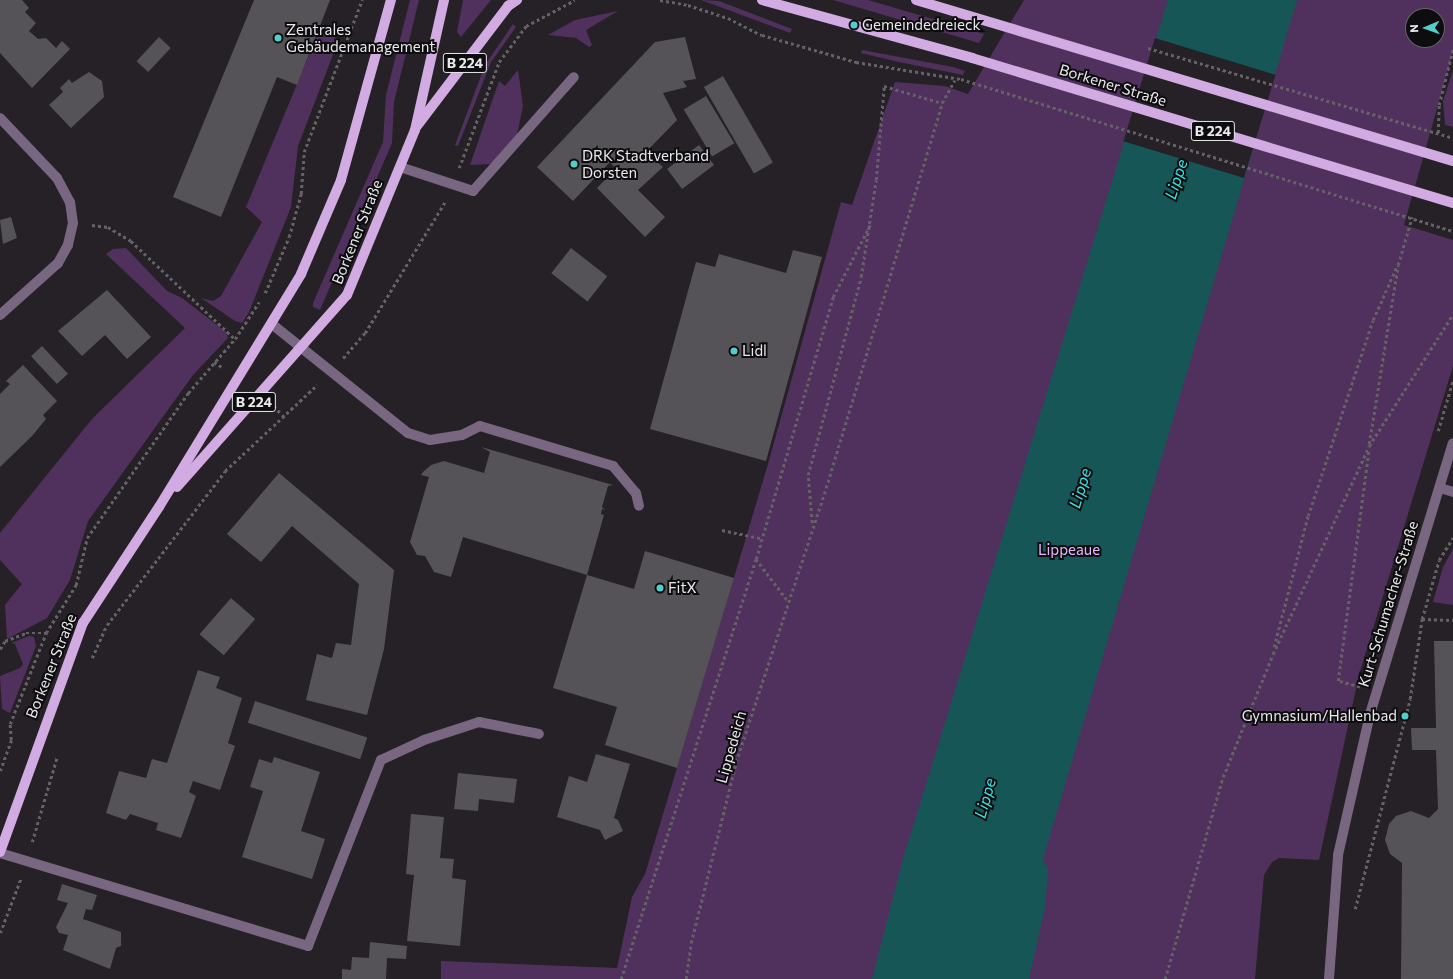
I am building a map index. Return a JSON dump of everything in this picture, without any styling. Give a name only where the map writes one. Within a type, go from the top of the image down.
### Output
[{"type":"main road","name":"Borkener Straße","points":[[0,852],[83,623],[160,507],[273,325],[301,274],[341,180],[391,0]]},
{"type":"main road","name":"Borkener Straße","points":[[160,507],[301,350],[347,295],[415,130],[444,0]]},
{"type":"main road","name":"B 224","points":[[415,130],[508,6],[517,0]]},
{"type":"main road","name":"Borkener Straße","points":[[762,0],[972,58],[1453,203]]},
{"type":"main road","name":"Borkener Straße","points":[[916,0],[989,24],[1453,161]]},
{"type":"street","points":[[400,167],[473,191],[574,77]]},
{"type":"street","points":[[0,118],[57,178],[70,202],[73,223],[68,245],[58,263],[0,315]]},
{"type":"street","points":[[273,325],[301,350],[408,433],[430,440],[462,435],[480,426],[613,466],[636,493],[639,506]]},
{"type":"street","name":"Kurt-Schumacher-Straße","points":[[1329,979],[1338,855],[1370,714],[1453,443]]},
{"type":"street","points":[[1440,488],[1453,492]]},
{"type":"street","points":[[0,852],[308,946],[381,760],[424,740],[479,722],[539,734]]},
{"type":"path","points":[[0,771],[11,740],[10,724],[46,633],[76,585],[87,538],[188,393],[235,339],[265,294],[289,237],[301,194],[304,152],[362,0]]},
{"type":"path","points":[[91,661],[107,625],[225,471],[330,372],[365,334],[444,205],[499,62],[526,26],[575,0]]},
{"type":"path","points":[[660,0],[688,5],[728,18],[762,35],[856,62],[955,80],[962,79],[1453,231]]},
{"type":"path","points":[[1143,46],[1453,138]]},
{"type":"path","points":[[1438,133],[1439,105],[1453,49]]},
{"type":"path","name":"Lippedeich","points":[[686,979],[691,943],[736,762],[812,526],[942,103],[955,80]]},
{"type":"path","points":[[812,526],[808,475],[849,330],[870,225],[884,86],[942,103]]},
{"type":"path","points":[[1360,687],[1338,681],[1369,446],[1398,265],[1412,218]]},
{"type":"path","points":[[73,223],[108,228],[131,241],[235,339]]},
{"type":"path","points":[[621,979],[756,559],[760,538],[833,297],[870,225]]},
{"type":"path","points":[[1273,654],[1311,509],[1372,320],[1398,265]]},
{"type":"path","points":[[1165,979],[1223,777],[1273,654],[1369,446],[1453,314]]},
{"type":"path","points":[[722,530],[760,538]]},
{"type":"path","points":[[1354,912],[1410,699],[1422,619],[1440,560],[1453,538]]},
{"type":"path","points":[[756,559],[788,601]]},
{"type":"path","points":[[1422,619],[1453,620]]},
{"type":"path","points":[[0,649],[5,641],[26,633],[46,633]]},
{"type":"path","points":[[0,933],[26,861],[59,749]]},
{"type":"green space","points":[[410,0],[419,0],[394,102],[392,143],[320,310],[313,307],[313,303],[383,142],[386,95]]},
{"type":"green space","points":[[463,0],[491,0],[461,37],[457,32]]},
{"type":"green space","points":[[701,0],[719,1],[792,29],[790,33]]},
{"type":"green space","points":[[833,0],[868,0],[984,34],[979,43]]},
{"type":"green space","name":"Lippeaue","points":[[1024,0],[1453,0],[1453,52],[1404,225],[1453,240],[1453,366],[1359,675],[1319,860],[1279,858],[1272,862],[1264,875],[1255,979],[441,979],[441,961],[617,968],[632,897],[645,874],[689,728],[768,464],[841,202],[852,205],[895,82],[945,86],[968,94]]},
{"type":"green space","points":[[618,11],[586,30],[592,45],[589,47],[576,38],[548,35],[575,20]]},
{"type":"green space","points":[[513,24],[516,27],[491,62],[458,146],[455,145],[485,65]]},
{"type":"green space","points":[[319,31],[339,39],[298,146],[291,207],[249,312],[242,323],[235,321],[201,298],[213,301],[221,296],[262,222],[246,207]]},
{"type":"green space","points":[[862,50],[953,67],[965,71],[963,75],[899,62],[861,53]]},
{"type":"green space","points":[[518,70],[523,106],[517,135],[492,164],[470,165],[499,81],[505,86]]},
{"type":"green space","points":[[1453,70],[1453,127],[1445,125],[1443,101]]},
{"type":"green space","points":[[126,248],[167,291],[182,298],[226,332],[228,338],[193,375],[88,521],[70,580],[47,618],[7,639],[5,605],[22,584],[0,560],[0,533],[92,419],[185,328],[106,254],[113,249]]},
{"type":"green space","points":[[1453,549],[1453,605],[1433,602],[1443,567]]},
{"type":"green space","points":[[29,636],[34,637],[36,646],[10,713],[2,709],[0,676],[20,668],[23,664],[15,644],[11,643]]},
{"type":"water","name":"Lippe","points":[[1168,0],[1297,0],[1043,859],[1048,870],[1045,907],[1029,979],[872,979],[903,859]]},
{"type":"pier","points":[[1155,38],[1275,75],[1244,178],[1123,141]]},
{"type":"building","points":[[0,0],[22,0],[29,8],[25,12],[36,23],[29,31],[38,39],[46,38],[56,48],[62,41],[70,49],[32,88],[0,53]]},
{"type":"building","points":[[254,0],[330,0],[297,85],[277,77],[221,217],[173,197]]},
{"type":"building","points":[[159,37],[171,48],[148,72],[136,61]]},
{"type":"building","points":[[685,37],[696,79],[683,81],[687,87],[663,93],[677,120],[646,152],[663,167],[638,190],[665,217],[645,237],[597,188],[616,169],[610,162],[573,201],[537,167],[655,42]]},
{"type":"building","points":[[89,72],[102,81],[104,97],[71,128],[49,105],[63,92],[60,88],[69,79],[72,83]]},
{"type":"building","points":[[723,76],[773,163],[754,174],[704,87]]},
{"type":"building","points":[[706,96],[734,143],[712,157],[684,109]]},
{"type":"building","points":[[699,145],[714,165],[682,189],[667,169]]},
{"type":"building","points":[[11,217],[17,238],[3,244],[0,220]]},
{"type":"building","points":[[571,248],[607,276],[588,302],[551,273]]},
{"type":"building","name":"Lidl","points":[[793,250],[822,257],[766,461],[650,429],[696,262],[715,267],[719,254],[786,273]]},
{"type":"building","points":[[107,290],[151,337],[127,359],[105,335],[82,356],[58,331]]},
{"type":"building","points":[[42,346],[68,374],[57,384],[31,356]]},
{"type":"building","points":[[23,365],[57,401],[43,415],[46,419],[32,436],[0,467],[0,394],[10,384],[6,381]]},
{"type":"building","points":[[481,447],[613,485],[608,486],[602,507],[605,510],[602,509],[601,514],[604,515],[587,575],[463,537],[451,577],[434,572],[425,556],[417,555],[410,542],[429,477],[421,475],[431,465],[444,461],[484,473],[490,452]]},
{"type":"building","points":[[279,473],[394,570],[384,649],[367,715],[306,700],[317,654],[332,658],[336,643],[351,645],[359,584],[292,526],[261,562],[227,534]]},
{"type":"building","points":[[645,551],[734,578],[677,768],[605,745],[617,707],[553,688],[587,575],[634,589]]},
{"type":"building","points":[[231,598],[255,619],[224,655],[200,634]]},
{"type":"building","points":[[1434,641],[1453,641],[1453,979],[1401,979],[1402,863],[1390,854],[1385,840],[1389,824],[1396,816],[1411,811],[1429,818],[1438,809],[1436,750],[1412,750],[1411,728],[1436,728]]},
{"type":"building","points":[[198,670],[220,677],[216,688],[242,698],[228,743],[235,746],[220,790],[193,781],[189,792],[196,796],[181,838],[156,830],[158,823],[130,814],[126,820],[106,813],[119,771],[146,778],[152,759],[167,763]]},
{"type":"building","points":[[255,701],[367,737],[360,759],[248,723]]},
{"type":"building","points":[[596,754],[630,764],[614,818],[618,820],[623,831],[605,840],[600,830],[557,817],[569,776],[587,782]]},
{"type":"building","points":[[274,757],[320,772],[301,831],[325,839],[312,879],[242,857],[263,791],[250,787],[259,759],[272,763]]},
{"type":"building","points":[[458,773],[517,779],[514,803],[479,799],[478,811],[454,809]]},
{"type":"building","points":[[411,814],[444,817],[440,858],[454,859],[452,878],[466,880],[460,946],[407,941],[414,875],[406,874]]},
{"type":"building","points":[[62,884],[97,895],[92,910],[86,909],[83,919],[121,932],[121,946],[116,948],[110,969],[63,950],[68,935],[59,933],[56,927],[68,903],[57,900]]},
{"type":"building","points":[[370,942],[407,946],[406,959],[387,958],[386,979],[342,979],[342,969],[351,970],[352,957],[369,958]]},
{"type":"place","name":"Gemeindedreieck","points":[[854,25]]},
{"type":"place","name":"Zentrales Gebäudemanagement","points":[[278,38]]},
{"type":"place","name":"DRK Stadtverband Dorsten","points":[[574,164]]},
{"type":"place","name":"Lidl","points":[[734,351]]},
{"type":"place","name":"FitX","points":[[660,588]]},
{"type":"place","name":"Gymnasium/Hallenbad","points":[[1405,716]]}]
